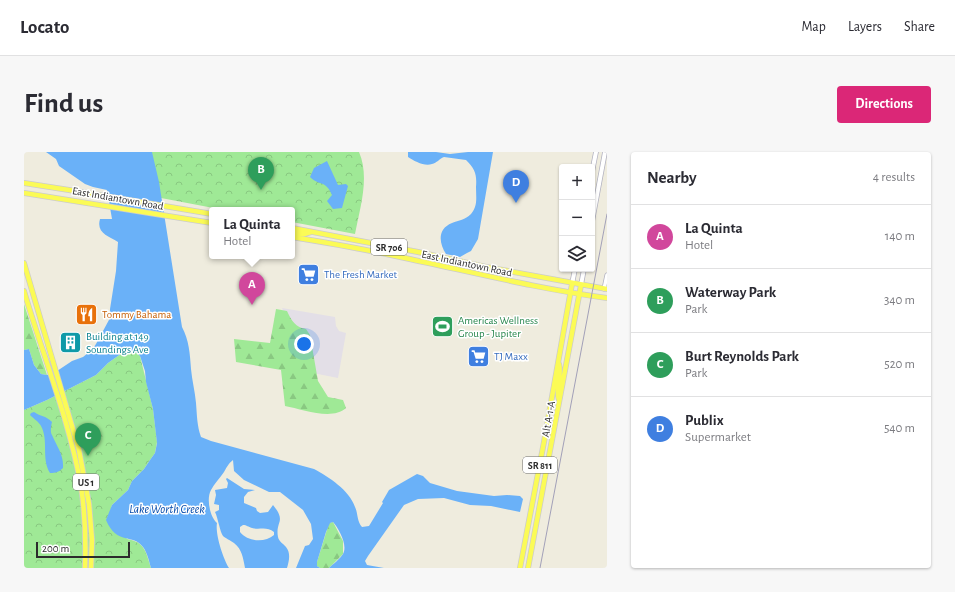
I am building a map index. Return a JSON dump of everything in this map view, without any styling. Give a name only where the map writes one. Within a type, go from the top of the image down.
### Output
[{"type":"main road","points":[[593,164],[596,152]]},
{"type":"main road","points":[[595,206],[605,152]]},
{"type":"main road","points":[[595,168],[604,158]]},
{"type":"main road","name":"East Indiantown Road","points":[[24,183],[209,213]]},
{"type":"main road","name":"East Indiantown Road","points":[[24,193],[209,223]]},
{"type":"main road","name":"East Indiantown Road","points":[[295,229],[572,284]]},
{"type":"main road","points":[[295,232],[304,234],[313,232]]},
{"type":"main road","name":"East Indiantown Road","points":[[295,238],[406,258],[484,276],[570,293]]},
{"type":"main road","name":"US 1","points":[[24,263],[80,450],[87,487],[91,534],[91,568]]},
{"type":"main road","points":[[484,276],[486,267]]},
{"type":"main road","name":"Alt A-1-A","points":[[520,568],[574,272]]},
{"type":"main road","name":"SR 811","points":[[580,285],[583,272]]},
{"type":"main road","name":"SR 706","points":[[572,284],[606,289]]},
{"type":"main road","name":"Alt A-1-A","points":[[528,567],[580,285]]},
{"type":"main road","name":"US 1","points":[[24,291],[74,452],[81,488],[86,540],[85,568]]},
{"type":"main road","name":"SR 706","points":[[570,293],[607,298]]},
{"type":"main road","points":[[558,363],[561,374],[557,394],[559,402]]},
{"type":"street","points":[[606,289],[607,275]]},
{"type":"shaded area","points":[[282,308],[335,317],[336,326],[339,331],[346,333],[338,378],[313,373]]},
{"type":"green space","points":[[151,152],[359,152],[364,172],[363,193],[355,234],[295,223],[295,207],[209,207],[161,198]]},
{"type":"green space","points":[[24,304],[47,375],[41,374],[34,365],[29,349],[24,350]]},
{"type":"green space","points":[[276,309],[287,311],[294,323],[299,327],[306,329],[310,335],[318,381],[328,397],[343,400],[346,408],[340,412],[325,414],[285,406],[281,370],[236,362],[234,339],[270,343]]},
{"type":"green space","points":[[125,351],[137,353],[140,356],[153,409],[157,442],[155,453],[144,469],[132,481],[128,490],[112,505],[110,512],[127,539],[133,540],[144,549],[151,568],[24,568],[24,410],[96,375],[108,363]]},
{"type":"green space","points":[[333,522],[343,541],[343,554],[329,568],[320,568],[317,566],[317,562],[329,523]]},
{"type":"water","name":"Lake Worth Creek","points":[[46,152],[152,152],[159,182],[182,327],[189,347],[191,373],[201,437],[320,472],[332,480],[348,495],[355,507],[359,523],[362,527],[369,526],[389,490],[417,474],[423,476],[430,483],[457,491],[494,496],[520,496],[523,499],[520,512],[491,506],[470,505],[444,498],[418,499],[404,505],[365,561],[367,565],[384,568],[329,568],[340,558],[344,550],[344,542],[333,522],[330,523],[326,532],[317,562],[317,566],[320,568],[296,568],[305,546],[309,545],[313,539],[311,524],[303,510],[280,492],[269,492],[244,480],[234,471],[233,460],[212,488],[209,498],[212,517],[217,523],[217,533],[220,546],[229,568],[151,568],[147,554],[143,547],[135,541],[115,533],[110,528],[106,520],[112,505],[128,490],[132,481],[144,469],[155,453],[157,443],[153,409],[146,382],[145,371],[140,356],[137,353],[125,351],[108,363],[96,375],[24,410],[24,350],[29,349],[34,365],[41,374],[47,375],[57,371],[72,361],[83,357],[92,350],[110,318],[116,271],[118,242],[104,234],[101,231],[99,224],[100,219],[112,219],[107,190],[85,184],[59,166],[56,159]]},
{"type":"water","points":[[408,152],[436,152],[450,154],[493,152],[478,239],[471,251],[460,257],[446,254],[442,245],[441,237],[447,226],[466,218],[471,214],[476,205],[476,179],[472,166],[466,160],[444,157],[429,165],[423,164],[408,157]]},
{"type":"water","points":[[327,161],[338,185],[346,184],[348,186],[342,208],[333,209],[327,201],[332,195],[330,190],[325,185],[316,182],[310,177],[314,168]]},
{"type":"water","points":[[34,412],[52,422],[51,434],[61,455],[63,463],[63,468],[57,472],[50,473],[47,467],[45,438],[40,425],[30,415]]},
{"type":"water","points":[[227,478],[244,489],[255,490],[248,492],[244,497],[244,503],[256,508],[260,513],[268,512],[273,505],[280,518],[277,532],[279,540],[288,549],[289,560],[287,568],[245,568],[239,548],[223,536],[215,512],[219,510],[219,505],[214,504],[216,495],[215,490],[227,488],[228,483]],"holes":[[[244,525],[251,528],[269,529],[274,532],[274,535],[270,538],[261,540],[247,538],[240,532],[240,527]]]},
{"type":"railway","points":[[540,568],[607,214]]},
{"type":"place","name":"Waterway Park","points":[[261,190]]},
{"type":"place","name":"Publix","points":[[516,203]]},
{"type":"place","name":"The Fresh Market","points":[[309,274]]},
{"type":"place","name":"La Quinta","points":[[252,305]]},
{"type":"place","name":"Tommy Bahama","points":[[87,314]]},
{"type":"place","name":"Americas Wellness Group - Jupiter","points":[[443,326]]},
{"type":"place","name":"Building at 149 Soundings Ave","points":[[71,342]]},
{"type":"place","name":"TJ Maxx","points":[[479,356]]},
{"type":"place","name":"Burt Reynolds Park","points":[[88,456]]}]
